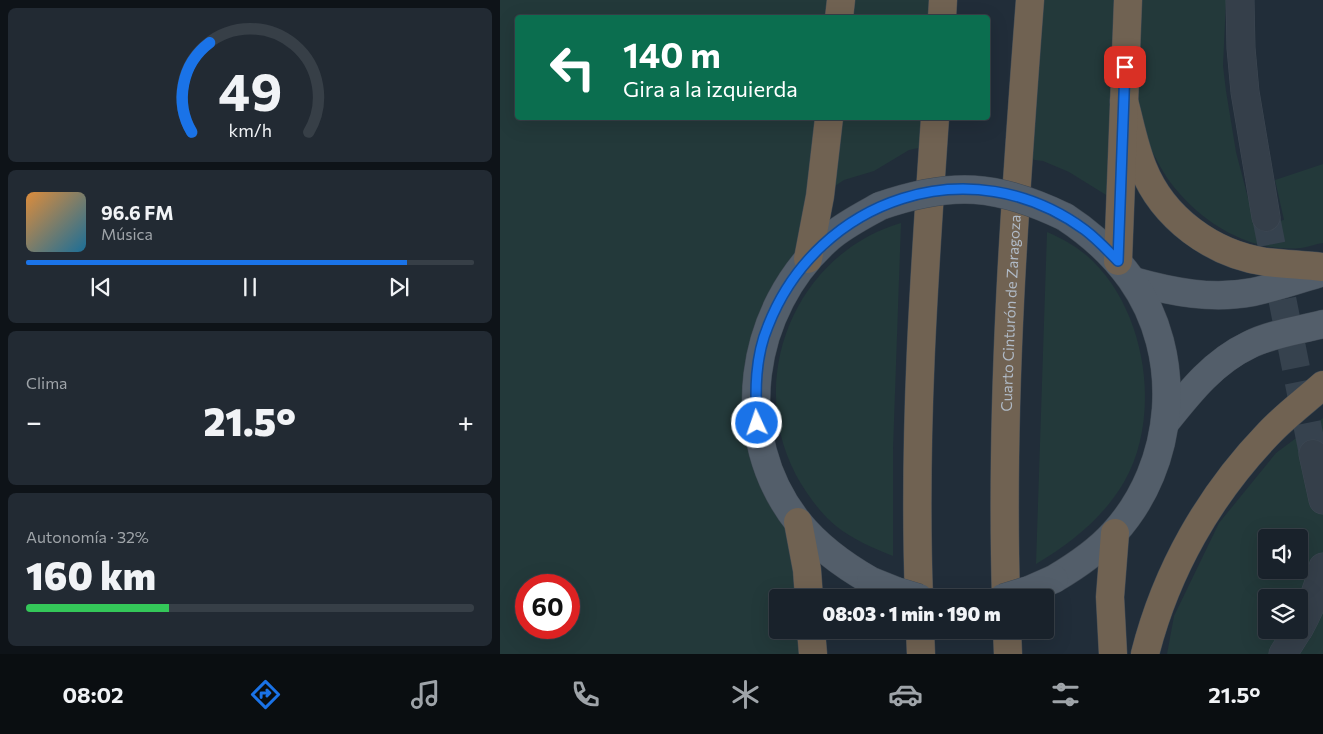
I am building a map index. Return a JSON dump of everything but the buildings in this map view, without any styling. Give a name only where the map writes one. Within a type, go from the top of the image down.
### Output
[{"type":"highway","points":[[840,15],[841,0]]},
{"type":"highway","points":[[942,15],[944,0]]},
{"type":"highway","name":"Cuarto Cinturón de Zaragoza","points":[[1005,589],[1007,384],[1012,267],[1030,0]]},
{"type":"highway","points":[[1125,271],[1124,101],[1128,0]]},
{"type":"highway","points":[[1124,101],[1137,150],[1154,189],[1166,206],[1193,232],[1226,251],[1246,257],[1265,262],[1323,267]]},
{"type":"highway","points":[[808,259],[819,206],[829,120]]},
{"type":"highway","points":[[919,589],[917,432],[935,120]]},
{"type":"highway","points":[[1145,654],[1153,625],[1176,564],[1198,524],[1236,470],[1269,432],[1323,385]]},
{"type":"highway","points":[[798,522],[807,570],[808,589]]},
{"type":"highway","points":[[1113,654],[1110,597],[1115,533]]},
{"type":"highway","points":[[812,639],[813,654]]},
{"type":"highway","points":[[920,639],[921,654]]},
{"type":"highway","points":[[1007,639],[1008,654]]},
{"type":"main road","points":[[891,589],[871,581],[843,565],[819,545],[798,522],[776,486],[764,455],[757,423],[755,391],[759,359],[767,328],[780,298],[792,278],[808,259],[835,233],[880,206],[910,196],[942,190],[974,190],[1006,194],[1036,204],[1065,217],[1085,230],[1102,245],[1125,271],[1150,314],[1162,349],[1167,386],[1165,423],[1159,452],[1148,481],[1134,508],[1115,533],[1097,551],[1054,579],[1031,589]]},
{"type":"main road","points":[[1125,271],[1178,293],[1227,295],[1253,292],[1323,272]]},
{"type":"main road","points":[[1165,423],[1192,390],[1215,367],[1234,354],[1250,344],[1323,324]]},
{"type":"street","points":[[1240,0],[1241,48],[1245,92],[1266,217]]},
{"type":"street","points":[[1313,454],[1323,500]]},
{"type":"street","points":[[1308,611],[1319,585],[1323,567]]},
{"type":"street","points":[[1283,654],[1292,639]]},
{"type":"green space","points":[[500,0],[943,0],[942,15],[515,15],[515,120],[935,120],[933,145],[909,150],[874,171],[844,180],[820,196],[755,391],[807,589],[769,589],[769,639],[812,639],[813,654],[500,654]]},
{"type":"green space","points":[[1030,0],[1226,0],[1223,66],[1226,91],[1236,152],[1255,225],[1284,220],[1275,180],[1323,164],[1323,243],[1301,248],[1263,245],[1245,240],[1211,222],[1182,197],[1170,182],[1124,102],[1119,203],[1069,172],[1043,161],[1019,158]]},
{"type":"green space","points":[[901,223],[893,449],[893,556],[863,543],[842,531],[813,502],[796,475],[782,438],[776,399],[779,361],[790,324],[808,291],[833,262],[864,239]]},
{"type":"green space","points":[[1047,232],[1067,242],[1086,255],[1106,277],[1123,303],[1135,332],[1142,362],[1145,394],[1143,425],[1136,455],[1116,495],[1085,529],[1036,564]]},
{"type":"green space","points":[[1323,418],[1323,654],[1167,654],[1174,616],[1219,523],[1276,453]]},
{"type":"tunnel","points":[[1266,217],[1313,454]]},
{"type":"route","points":[[757,423],[755,391],[759,359],[767,328],[780,298],[792,278],[829,238],[854,220],[880,206],[910,196],[942,190],[974,190],[1006,194],[1036,204],[1065,217],[1085,230],[1118,261],[1125,67]]}]
